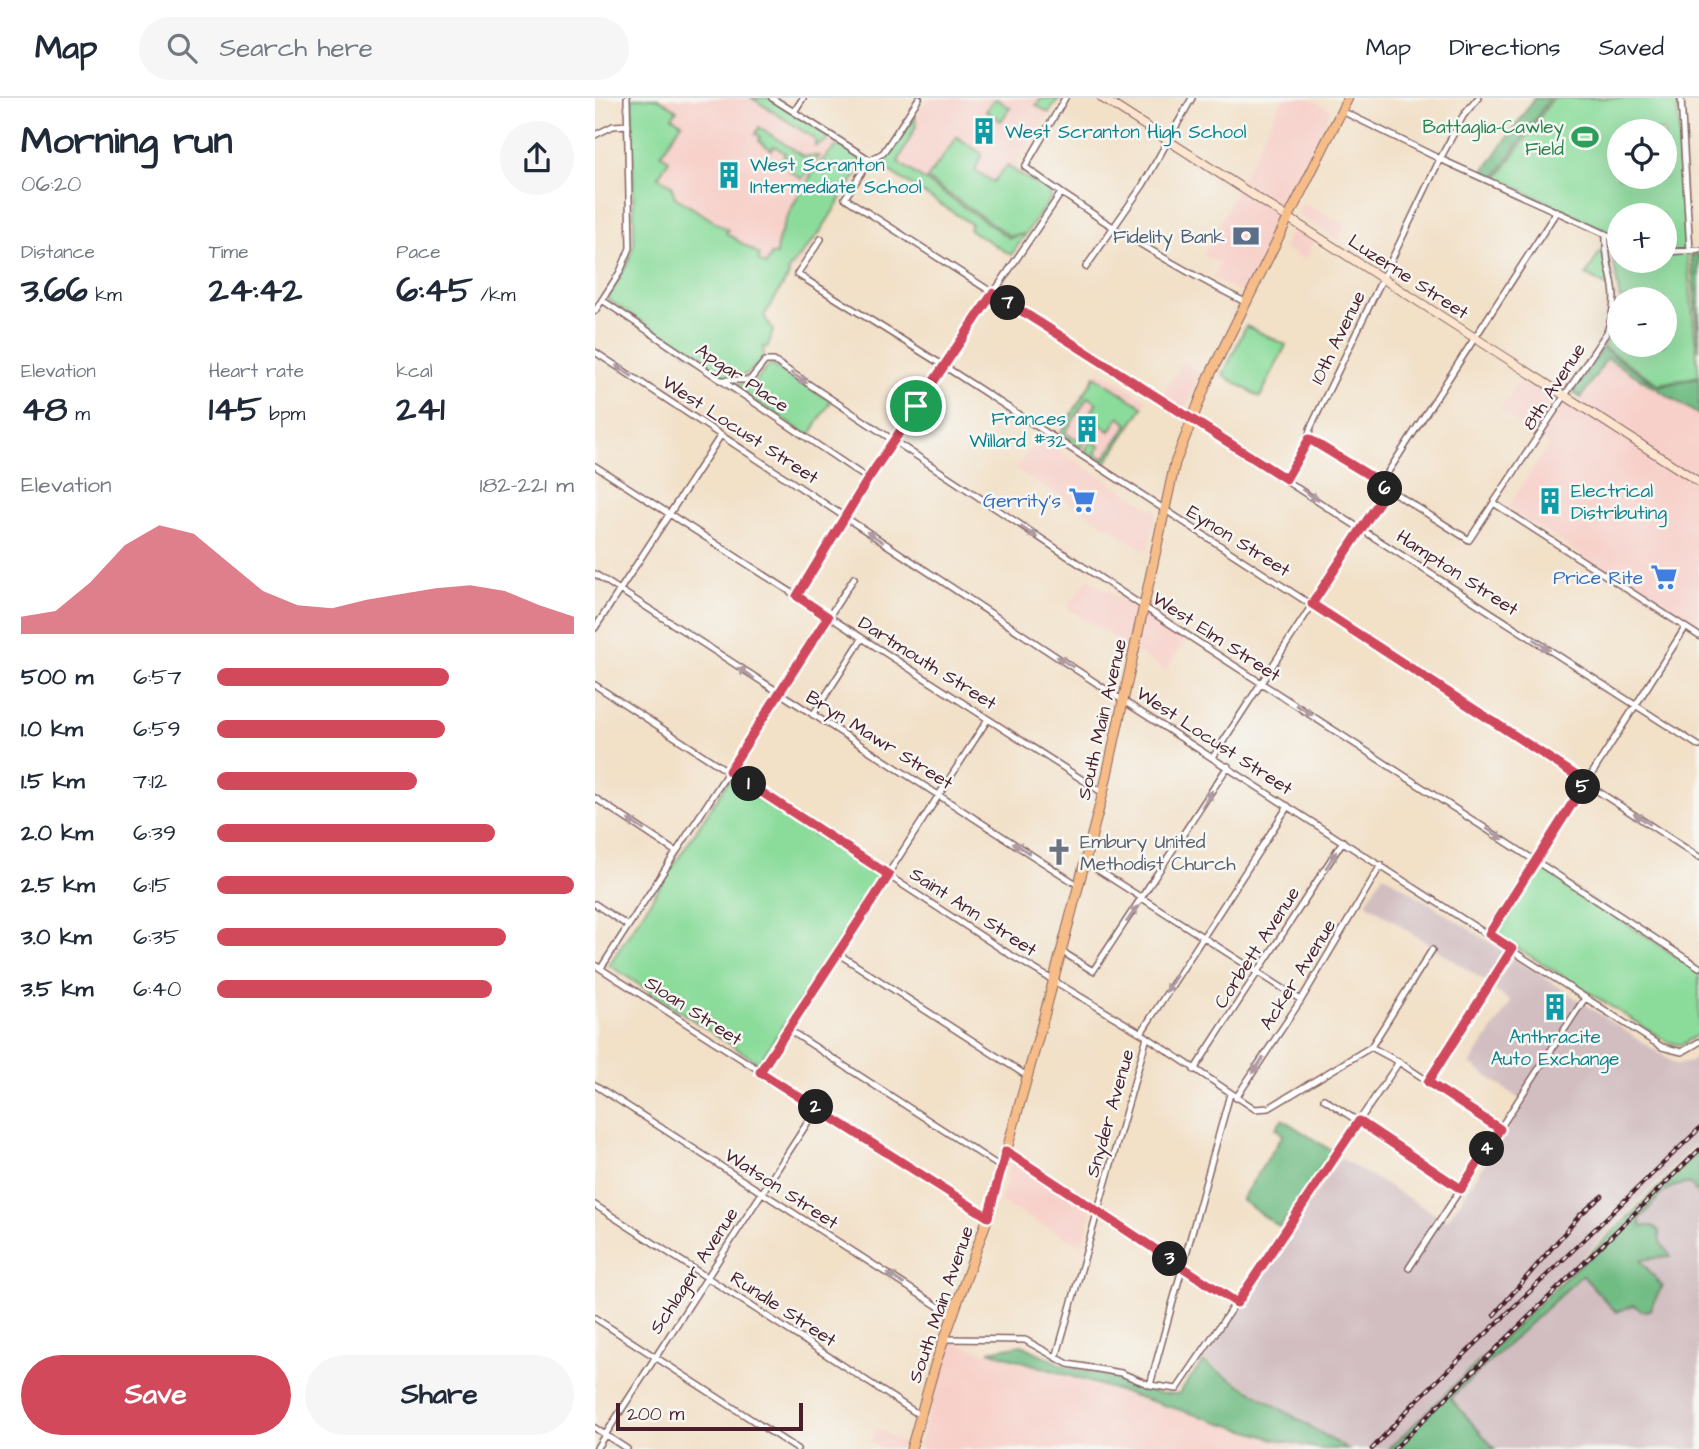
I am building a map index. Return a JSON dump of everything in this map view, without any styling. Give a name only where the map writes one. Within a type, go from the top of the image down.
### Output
[{"type":"main road","name":"South Main Avenue","points":[[911,1449],[945,1339],[988,1217],[1054,979],[1103,793],[1175,463],[1190,421],[1287,217],[1348,98]]},
{"type":"street","points":[[595,311],[630,248],[627,98]]},
{"type":"street","points":[[772,98],[870,160],[883,153],[919,98]]},
{"type":"street","points":[[794,112],[803,98]]},
{"type":"street","points":[[1065,98],[1025,167],[1061,193],[1190,274],[1248,303]]},
{"type":"street","name":"Luzerne Street","points":[[1102,98],[1699,482]]},
{"type":"street","points":[[1086,267],[1143,185],[1167,138],[1192,98]]},
{"type":"street","name":"10th Avenue","points":[[1286,479],[1309,439],[1310,429],[1440,159],[1463,116],[1478,98]]},
{"type":"street","points":[[1681,98],[1690,251]]},
{"type":"street","points":[[1342,111],[1440,159],[1606,234]]},
{"type":"street","points":[[595,135],[613,126],[628,125]]},
{"type":"street","name":"Hampton Street","points":[[870,160],[845,198],[1699,746]]},
{"type":"street","points":[[797,596],[868,479],[1061,193]]},
{"type":"street","points":[[1213,757],[1385,493],[1388,472],[1557,211]]},
{"type":"street","name":"8th Avenue","points":[[1385,485],[1469,540],[1607,332],[1615,308],[1616,290],[1605,246],[1606,234]]},
{"type":"street","name":"Eynon Street","points":[[821,239],[797,274],[944,366],[1163,511],[1312,604],[1699,857]]},
{"type":"street","points":[[1677,252],[1699,250]]},
{"type":"street","name":"Apgar Place","points":[[602,300],[868,479]]},
{"type":"street","name":"West Locust Street","points":[[595,352],[1122,700],[1668,1051],[1682,1052],[1699,1042]]},
{"type":"street","name":"West Elm Street","points":[[720,380],[750,380],[765,361],[774,361],[893,443],[1699,967]]},
{"type":"street","points":[[595,628],[721,435]]},
{"type":"street","points":[[1309,439],[1385,485]]},
{"type":"street","name":"Dartmouth Street","points":[[595,466],[1103,793]]},
{"type":"street","points":[[1495,504],[1699,636]]},
{"type":"street","name":"Bryn Mawr Street","points":[[595,573],[778,694],[1078,885]]},
{"type":"street","points":[[598,966],[628,926],[854,578]]},
{"type":"street","points":[[1489,934],[1685,628]]},
{"type":"street","points":[[813,715],[862,639]]},
{"type":"street","name":"Saint Ann Street","points":[[595,685],[1009,954],[1147,1037],[1255,1109],[1269,1108],[1371,1047]]},
{"type":"street","points":[[760,1072],[988,719]]},
{"type":"street","points":[[1061,951],[1093,971],[1144,898],[1228,766]]},
{"type":"street","points":[[595,798],[676,852]]},
{"type":"street","name":"Snyder Avenue","points":[[1140,1033],[1287,806]]},
{"type":"street","name":"Corbett Avenue","points":[[1194,1070],[1343,841]]},
{"type":"street","points":[[1084,861],[1301,1000]]},
{"type":"street","name":"Acker Avenue","points":[[1150,1385],[1233,1096],[1301,1000],[1381,865]]},
{"type":"street","points":[[595,904],[628,926]]},
{"type":"street","points":[[1428,1082],[1512,949]]},
{"type":"street","points":[[1432,950],[1371,1047],[1399,1062],[1500,1129]]},
{"type":"street","points":[[837,953],[1027,1076]]},
{"type":"street","name":"Sloan Street","points":[[598,966],[988,1217]]},
{"type":"street","points":[[1409,1268],[1585,998]]},
{"type":"street","points":[[789,1030],[1002,1167]]},
{"type":"street","name":"Snyder Avenue","points":[[1056,1358],[1147,1037]]},
{"type":"street","points":[[945,1339],[1025,1340],[1068,1364],[1121,1373],[1150,1385],[1177,1389],[1399,1062]]},
{"type":"street","name":"Watson Street","points":[[595,1085],[953,1316]]},
{"type":"street","points":[[1324,1099],[1461,1189]]},
{"type":"street","name":"Schlager Avenue","points":[[596,1449],[817,1108]]},
{"type":"street","points":[[1006,1151],[1237,1303]]},
{"type":"street","name":"Rundle Street","points":[[595,1205],[921,1416]]},
{"type":"street","points":[[595,1318],[797,1449]]},
{"type":"street","points":[[595,1429],[627,1449]]},
{"type":"shaded area","points":[[632,98],[772,98],[867,158],[765,316],[773,330],[767,350],[753,372],[745,376],[723,375],[607,299],[628,263],[634,243]]},
{"type":"shaded area","points":[[929,98],[1059,98],[1013,169],[1051,195],[1027,234],[1009,238],[898,162],[916,126],[917,116]]},
{"type":"shaded area","points":[[1283,98],[1308,98],[1331,109],[1244,294],[1213,279],[1220,263],[1203,255]]},
{"type":"shaded area","points":[[1302,203],[1346,224],[1338,240],[1297,214]]},
{"type":"shaded area","points":[[1293,227],[1315,240],[1306,259],[1283,248]]},
{"type":"shaded area","points":[[1607,359],[1699,416],[1699,630],[1508,508],[1548,445],[1499,410],[1524,374],[1577,407]]},
{"type":"shaded area","points":[[1182,362],[1202,374],[1184,410],[1162,395]]},
{"type":"shaded area","points":[[1099,370],[1147,400],[1106,465],[1058,433]]},
{"type":"shaded area","points":[[1038,438],[1156,511],[1148,552],[1016,469]]},
{"type":"shaded area","points":[[1088,578],[1185,640],[1166,671],[1068,608]]},
{"type":"shaded area","points":[[1383,874],[1505,952],[1485,981],[1366,903]]},
{"type":"shaded area","name":"Anthracite Auto Exchange","points":[[1513,957],[1677,1065],[1691,1062],[1699,1055],[1699,1142],[1389,1449],[1347,1449],[1204,1360],[1340,1158],[1447,1221],[1525,1103],[1470,1064],[1511,1002],[1493,989]]},
{"type":"shaded area","points":[[1012,1161],[1092,1212],[1082,1245],[1000,1203]]},
{"type":"shaded area","points":[[1674,1184],[1690,1184],[1699,1195],[1699,1449],[1495,1449],[1449,1399],[1582,1275],[1616,1311],[1634,1305],[1642,1311],[1654,1306],[1662,1286],[1639,1260],[1671,1255],[1641,1226],[1640,1219],[1660,1194]]},
{"type":"shaded area","points":[[950,1341],[1267,1439],[1316,1449],[918,1449]]},
{"type":"shaded area","points":[[878,1428],[905,1445],[904,1449],[882,1449],[869,1441]]},
{"type":"green space","points":[[632,98],[658,98],[677,110],[672,117],[682,123],[661,154],[669,160],[658,177],[671,185],[675,197],[728,230],[726,233],[760,255],[758,260],[766,265],[771,255],[776,255],[777,243],[789,212],[819,164],[839,145],[865,161],[818,235],[788,270],[789,275],[764,316],[773,330],[768,347],[763,347],[764,356],[756,367],[747,373],[737,376],[723,375],[607,299],[628,263],[634,243]]},
{"type":"green space","points":[[752,98],[771,98],[829,135],[828,140],[815,146],[815,139]]},
{"type":"green space","points":[[1042,98],[1059,98],[1049,113],[1036,105]]},
{"type":"green space","points":[[1535,98],[1550,98],[1496,177],[1484,171]]},
{"type":"green space","points":[[1553,98],[1677,98],[1686,247],[1699,376],[1659,384],[1618,357],[1677,357],[1677,287],[1618,287],[1616,273],[1677,273],[1677,203],[1607,203],[1607,232],[1498,178]]},
{"type":"green space","points":[[997,99],[1010,108],[1001,121],[986,111],[993,100]]},
{"type":"green space","points":[[915,117],[916,126],[898,162],[1009,238],[1026,234],[1011,255],[969,229],[971,224],[883,167],[883,163]]},
{"type":"green space","points":[[759,127],[803,156],[819,156],[802,179],[788,170],[792,163],[783,157],[785,153],[774,146],[772,150],[759,141],[760,137],[756,134]]},
{"type":"green space","points":[[957,137],[982,154],[975,170],[993,182],[1007,166],[1050,193],[1051,198],[1026,234],[1010,236],[927,179]]},
{"type":"green space","points":[[1603,247],[1610,287],[1586,275]]},
{"type":"green space","points":[[1699,254],[1699,351],[1691,255]]},
{"type":"green space","points":[[1246,326],[1286,345],[1260,397],[1223,375]]},
{"type":"green space","points":[[1602,348],[1607,351],[1607,357],[1616,357],[1659,386],[1699,377],[1699,415],[1607,358],[1581,398],[1573,392]]},
{"type":"green space","points":[[770,364],[831,401],[809,436],[729,384],[753,384]]},
{"type":"green space","points":[[1095,376],[1143,407],[1105,464],[1085,451],[1091,441],[1100,446],[1095,453],[1104,459],[1128,424],[1119,417],[1110,431],[1088,416],[1097,403],[1088,397],[1065,433],[1074,438],[1087,438],[1081,448],[1060,434]]},
{"type":"green space","points":[[729,780],[880,877],[759,1063],[609,965]]},
{"type":"green space","points":[[1538,865],[1699,971],[1699,1034],[1681,1045],[1668,1042],[1495,934]]},
{"type":"green space","points":[[1282,1119],[1332,1151],[1280,1227],[1241,1200],[1283,1135],[1276,1128]]},
{"type":"green space","points":[[1699,1148],[1699,1195],[1690,1184],[1673,1187],[1661,1194],[1640,1219],[1641,1226],[1653,1226],[1659,1231],[1660,1242],[1671,1256],[1640,1260],[1662,1286],[1650,1310],[1642,1311],[1634,1305],[1616,1312],[1582,1275],[1450,1398],[1495,1449],[1389,1449]]},
{"type":"green space","points":[[1022,1345],[1066,1367],[1125,1379],[1157,1393],[1178,1394],[1203,1362],[1347,1449],[1320,1449],[1274,1439],[989,1351]]},
{"type":"railway","points":[[1372,1449],[1416,1401],[1699,1129]]},
{"type":"railway","points":[[1394,1449],[1699,1150]]},
{"type":"railway","points":[[1494,1315],[1581,1214],[1602,1196]]},
{"type":"place","name":"West Scranton High School","points":[[984,131]]},
{"type":"place","name":"Battaglia-Cawley Field","points":[[1585,137]]},
{"type":"place","name":"West Scranton Intermediate School","points":[[729,175]]},
{"type":"place","name":"Fidelity Bank","points":[[1246,236]]},
{"type":"place","name":"Frances Willard #32","points":[[1087,429]]},
{"type":"place","name":"Gerrity's","points":[[1082,500]]},
{"type":"place","name":"Electrical Distributing","points":[[1550,501]]},
{"type":"place","name":"Price Rite","points":[[1664,577]]},
{"type":"place","name":"Embury United Methodist Church","points":[[1059,852]]},
{"type":"place","name":"Anthracite Auto Exchange","points":[[1555,1007]]},
{"type":"route","points":[[993,293],[1190,421],[1286,479],[1309,439],[1385,485],[1385,493],[1312,604],[1586,782],[1489,934],[1512,949],[1428,1082],[1500,1129],[1461,1189],[1359,1121],[1237,1303],[1006,1151],[988,1217],[760,1072],[889,875],[729,771],[828,617],[797,596],[916,406],[993,293]]}]
